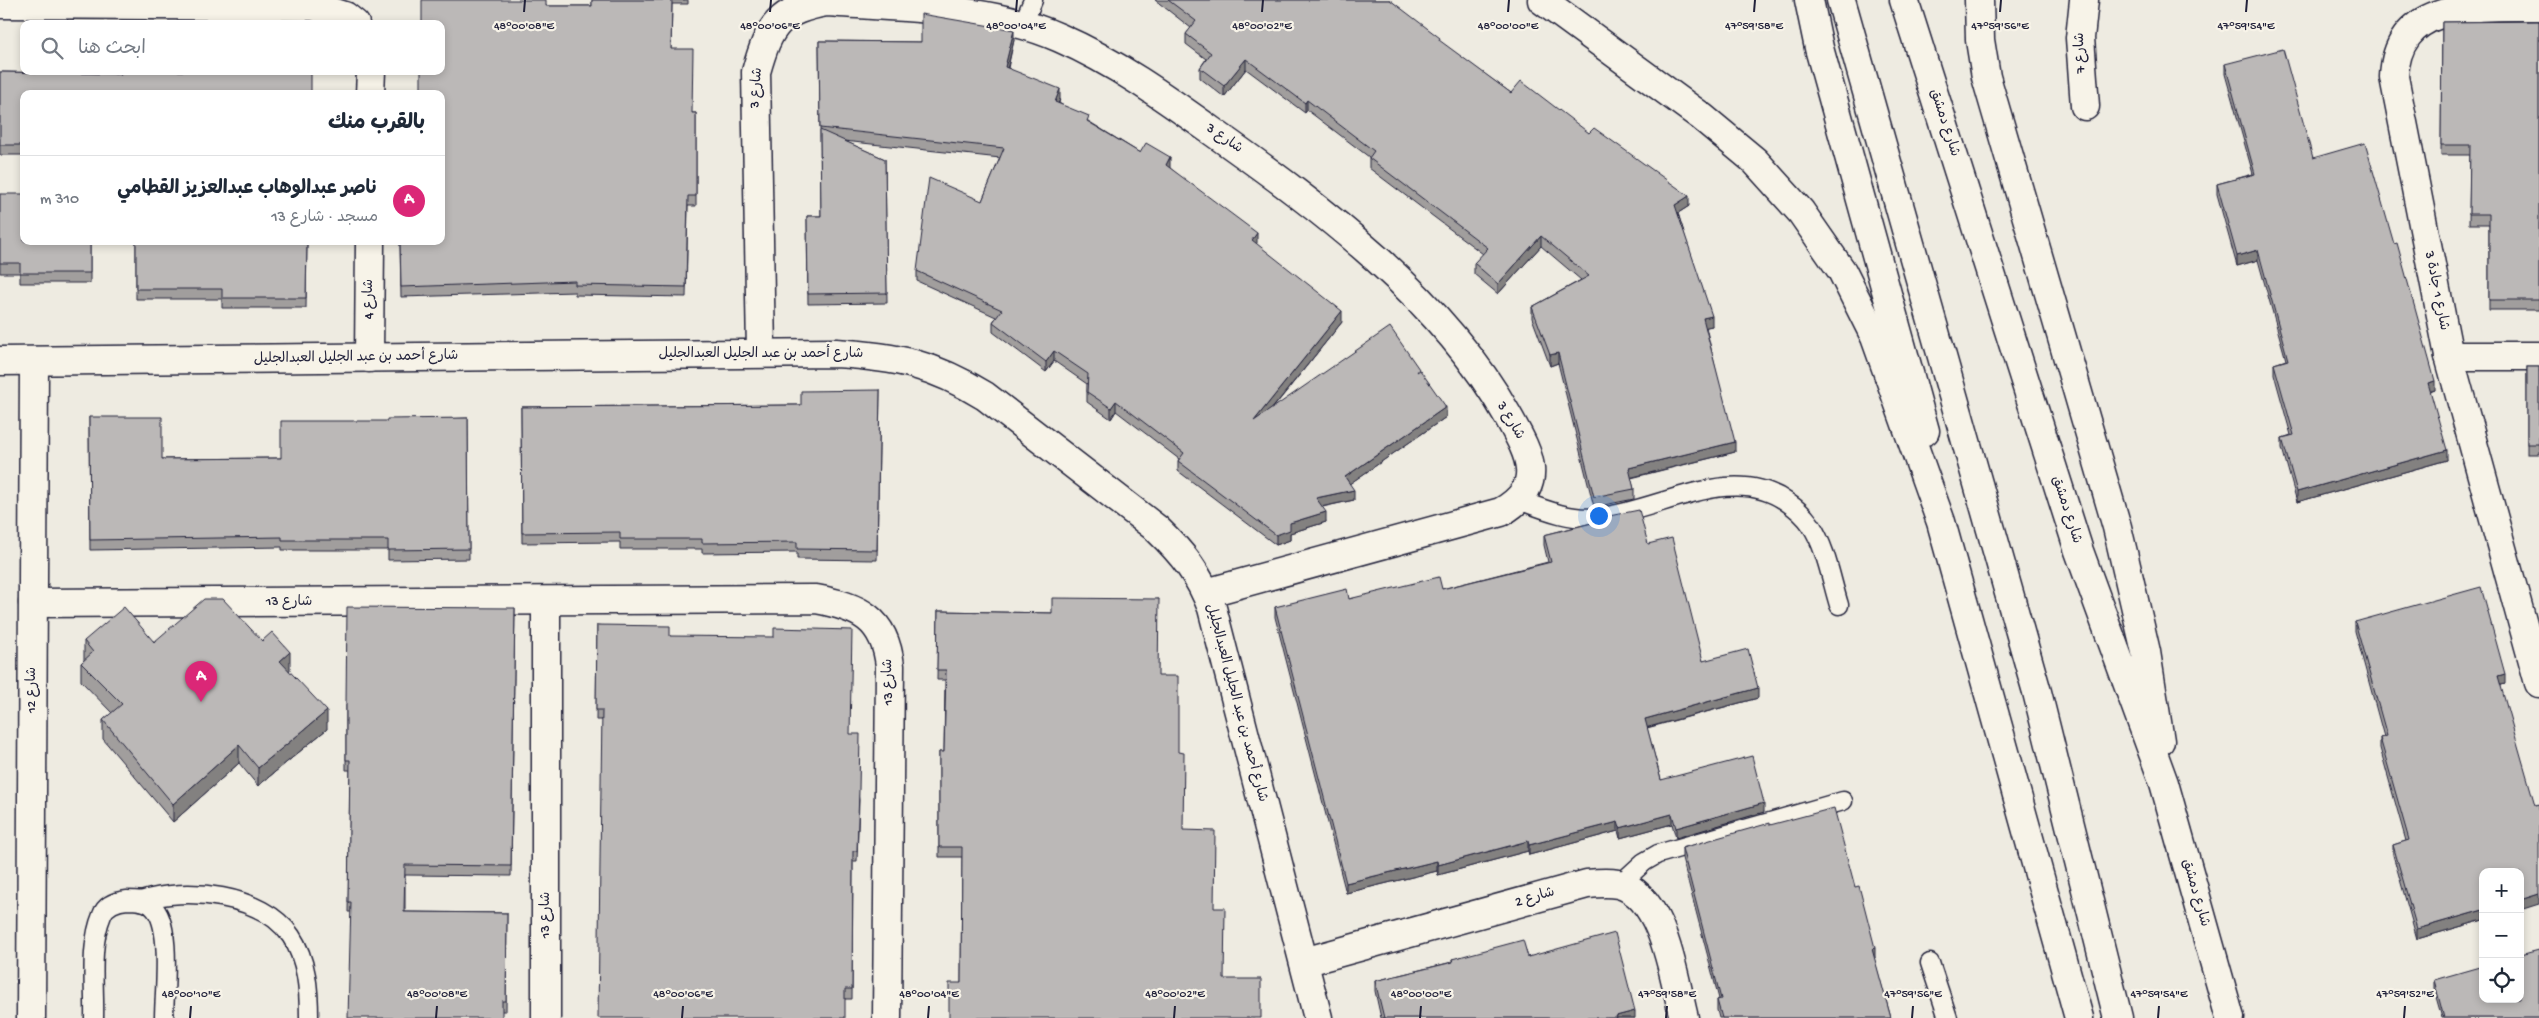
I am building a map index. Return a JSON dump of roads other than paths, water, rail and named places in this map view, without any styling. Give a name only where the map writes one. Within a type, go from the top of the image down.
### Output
[{"type":"street","points":[[1542,0],[1702,117],[1755,161],[1802,212],[1842,271],[1876,337],[1941,522],[2079,1018]]},
{"type":"street","points":[[1809,0],[1819,48],[1918,399],[1935,480],[1941,522]]},
{"type":"street","points":[[1841,0],[2037,692],[2118,1018]]},
{"type":"street","name":"شارع دمشق","points":[[1904,0],[2076,542],[2164,782],[2230,1018]]},
{"type":"street","points":[[1979,0],[1980,40],[1986,77],[2133,590],[2157,714],[2164,782]]},
{"type":"street","name":"شارع 7","points":[[2084,0],[2081,16],[2080,61],[2085,106]]},
{"type":"street","name":"شارع 3","points":[[761,352],[755,90],[756,72],[763,49],[774,27],[791,12],[804,6],[826,2],[956,11],[1028,12],[1060,38],[1136,78],[1266,170],[1414,292],[1477,368],[1526,448],[1531,473],[1529,484],[1519,500]]},
{"type":"street","points":[[0,4],[313,6],[345,16],[350,20]]},
{"type":"street","name":"شارع 1 جادة 3","points":[[2539,6],[2459,6],[2436,12],[2418,20],[2406,32],[2398,46],[2394,77],[2449,356],[2539,683]]},
{"type":"street","points":[[370,75],[370,90]]},
{"type":"street","name":"شارع 4","points":[[369,358],[370,245]]},
{"type":"street","name":"شارع أحمد بن عبد الجليل العبدالجليل","points":[[0,361],[761,352],[875,356],[920,364],[960,381],[985,396],[1157,529],[1180,551],[1206,593],[1318,1018]]},
{"type":"street","points":[[2449,356],[2539,356]]},
{"type":"street","name":"شارع 12","points":[[34,362],[34,1016]]},
{"type":"street","points":[[1206,593],[1486,517],[1501,512],[1519,500]]},
{"type":"street","name":"شارع 13","points":[[33,603],[816,599],[853,609],[870,620],[880,630],[888,646],[890,666],[887,1018]]},
{"type":"street","name":"شارع 13","points":[[546,601],[546,1018]]},
{"type":"street","name":"شارع 2","points":[[1304,962],[1587,884],[1620,884]]},
{"type":"street","points":[[1620,884],[1641,898],[1656,918],[1684,1018]]},
{"type":"lane","points":[[1519,500],[1567,516],[1600,518],[1718,487],[1739,485],[1760,488],[1786,501],[1798,510],[1811,525],[1839,604]]},
{"type":"lane","points":[[1620,884],[1644,862],[1658,854],[1843,801]]},
{"type":"lane","points":[[90,1015],[95,947],[102,912],[117,902],[141,901],[172,894],[210,896],[248,904],[270,917],[290,935],[305,970],[309,993],[309,1018]]},
{"type":"lane","points":[[141,901],[152,904],[163,923],[165,948],[164,1018]]},
{"type":"lane","points":[[1930,963],[1948,1018]]},
{"type":"place","name":"ناصر عبدالوهاب عبدالعزيز القطامي","points":[[201,702]]}]
